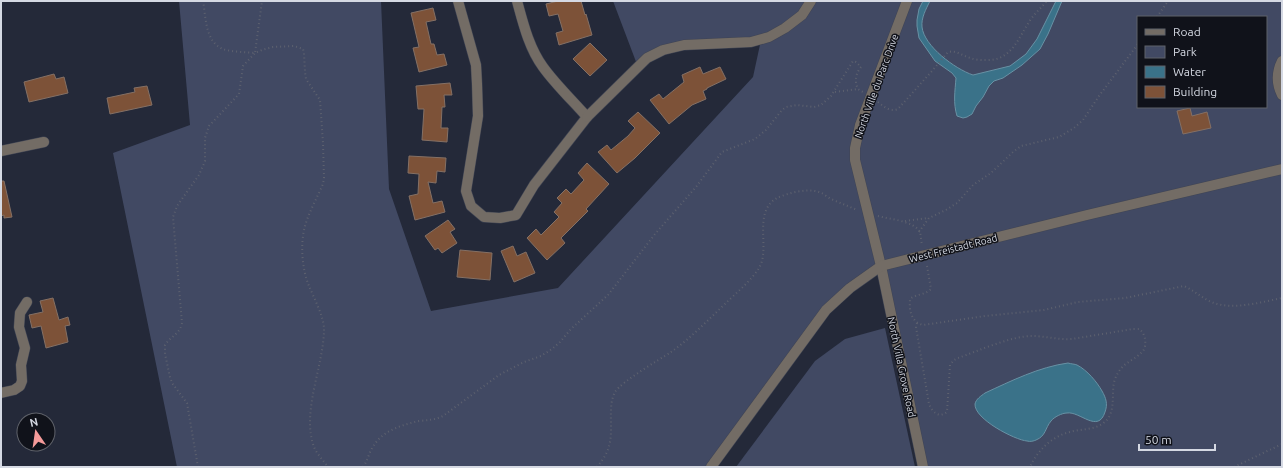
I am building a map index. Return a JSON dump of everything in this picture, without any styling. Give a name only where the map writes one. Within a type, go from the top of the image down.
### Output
[{"type":"street","points":[[458,1],[476,65],[478,116],[466,191],[471,206],[484,217],[500,218],[516,215],[534,185],[588,117],[647,58],[663,50],[684,45],[751,42],[769,37],[785,28],[802,14],[810,1]]},
{"type":"street","points":[[517,1],[524,27],[532,48],[542,66],[588,117]]},
{"type":"street","name":"North Ville du Parc Drive","points":[[881,266],[857,174],[855,148],[860,125],[870,96],[906,1]]},
{"type":"street","points":[[1282,61],[1278,68],[1277,79],[1279,90],[1282,95]]},
{"type":"street","points":[[1,151],[44,142]]},
{"type":"street","name":"West Freistadt Road","points":[[711,467],[826,310],[850,288],[881,266],[1282,168]]},
{"type":"street","name":"North Villa Grove Road","points":[[881,266],[923,467]]},
{"type":"street","points":[[1,393],[14,390],[20,386],[22,381],[21,365],[25,348],[19,327],[20,313],[27,302]]},
{"type":"path","points":[[203,1],[210,38],[216,44],[224,49],[255,53]]},
{"type":"path","points":[[255,53],[262,1]]},
{"type":"path","points":[[363,467],[373,446],[390,430],[420,421],[437,419],[443,416],[499,375],[524,362],[541,356],[552,348],[608,295],[655,234],[696,187],[722,152],[755,139],[766,130],[786,107],[797,105],[821,105],[827,101],[834,93],[853,61],[862,67],[856,75],[856,86],[858,89],[885,107],[894,110],[898,109],[948,52],[953,51],[971,58],[990,60],[1010,52],[1032,18],[1047,1]]},
{"type":"path","points":[[1158,16],[1168,1]]},
{"type":"path","points":[[903,221],[929,218],[946,210],[957,203],[973,185],[991,173],[1021,146],[1059,137],[1074,128],[1083,120],[1137,45]]},
{"type":"path","points":[[198,467],[187,403],[172,383],[164,346],[170,338],[179,331],[182,323],[173,217],[177,206],[199,175],[205,161],[205,138],[209,126],[237,97],[240,88],[243,66],[255,53],[262,50],[274,47],[294,46],[303,49],[304,72],[306,79],[320,100],[324,178],[323,184],[305,226],[303,238],[304,269],[308,284],[324,324],[321,355],[312,397],[311,427],[316,451],[328,467]]},
{"type":"path","points":[[834,93],[858,89]]},
{"type":"path","points":[[597,467],[609,446],[611,438],[612,403],[618,388],[683,344],[759,269],[763,258],[765,214],[772,202],[786,195],[798,192],[821,192],[829,199],[867,214],[903,221],[911,225],[919,232],[922,245]]},
{"type":"path","points":[[919,232],[929,218]]},
{"type":"path","points":[[927,266],[931,289],[928,293],[914,295],[910,299],[909,306],[916,323],[929,404],[932,411],[939,415],[943,415],[947,412],[950,365],[958,358],[1007,340],[1030,336],[1072,340],[1133,329],[1139,329],[1143,332],[1146,345],[1144,350],[1123,365],[1118,371],[1114,382],[1113,399],[1109,418],[1103,424],[1069,432],[1053,439],[1040,451],[1030,467]]},
{"type":"path","points":[[916,323],[923,325],[985,316],[1044,310],[1078,302],[1125,298],[1184,286],[1193,290],[1204,298],[1222,305],[1235,306],[1282,298]]},
{"type":"path","points":[[1234,467],[1282,444]]},
{"type":"green space","points":[[179,1],[381,1],[389,189],[431,311],[558,288],[753,77],[761,40],[684,45],[638,67],[613,1],[1282,1],[1282,467],[923,467],[881,267],[826,310],[711,467],[177,467],[113,153],[190,125]]},
{"type":"green space","points":[[885,328],[915,467],[736,467],[815,361],[845,339]]},
{"type":"water","points":[[923,1],[930,1],[922,20],[922,27],[928,42],[949,62],[973,75],[1010,66],[1026,54],[1037,39],[1056,1],[1062,1],[1040,49],[1022,65],[1003,78],[994,81],[989,86],[972,114],[963,118],[957,116],[955,106],[956,78],[952,73],[935,61],[919,38],[917,20],[919,9]]},
{"type":"water","points":[[1068,363],[1077,365],[1088,373],[1100,388],[1106,401],[1106,409],[1102,418],[1098,421],[1088,420],[1072,413],[1063,414],[1052,420],[1042,436],[1035,440],[1029,441],[1021,440],[996,428],[976,410],[976,402],[985,393],[1036,371]]},
{"type":"building","points":[[558,1],[581,1],[592,35],[559,45],[556,33],[563,31],[558,14],[549,16],[546,4]]},
{"type":"building","points":[[433,8],[436,20],[426,22],[431,44],[434,44],[437,55],[444,54],[447,65],[419,72],[413,48],[419,47],[411,13]]},
{"type":"building","points":[[590,43],[607,60],[590,76],[573,59]]},
{"type":"building","points":[[700,67],[703,74],[720,67],[726,79],[703,91],[706,99],[692,105],[669,124],[650,100],[659,94],[663,99],[684,82],[682,75]]},
{"type":"building","points":[[54,74],[56,79],[64,77],[68,93],[29,102],[24,82]]},
{"type":"building","points":[[450,83],[452,95],[444,95],[445,107],[442,107],[441,128],[448,128],[447,142],[422,140],[424,109],[418,109],[416,86]]},
{"type":"building","points":[[147,86],[152,105],[110,114],[107,98],[135,92],[134,88]]},
{"type":"building","points":[[1190,108],[1192,116],[1207,112],[1211,128],[1183,134],[1177,111]]},
{"type":"building","points":[[638,112],[660,133],[635,158],[617,173],[598,152],[607,145],[611,150],[628,136],[635,128],[628,121]]},
{"type":"building","points":[[409,156],[446,158],[445,172],[437,171],[436,183],[428,182],[433,203],[442,201],[445,212],[415,220],[409,196],[418,194],[419,174],[408,173]]},
{"type":"building","points":[[587,163],[609,184],[586,209],[588,211],[561,238],[565,243],[547,260],[527,238],[536,229],[541,235],[559,217],[554,212],[562,203],[557,198],[566,189],[571,194],[584,180],[578,173]]},
{"type":"building","points":[[1,181],[4,181],[12,217],[4,218],[4,215],[1,216]]},
{"type":"building","points":[[448,220],[455,229],[450,232],[457,243],[442,253],[438,248],[435,250],[425,236]]},
{"type":"building","points":[[513,246],[517,256],[526,252],[535,273],[514,282],[501,251]]},
{"type":"building","points":[[460,250],[492,253],[490,280],[457,277]]},
{"type":"building","points":[[53,298],[59,320],[68,317],[70,325],[65,326],[68,342],[46,348],[41,326],[32,328],[29,315],[43,312],[40,301]]}]
